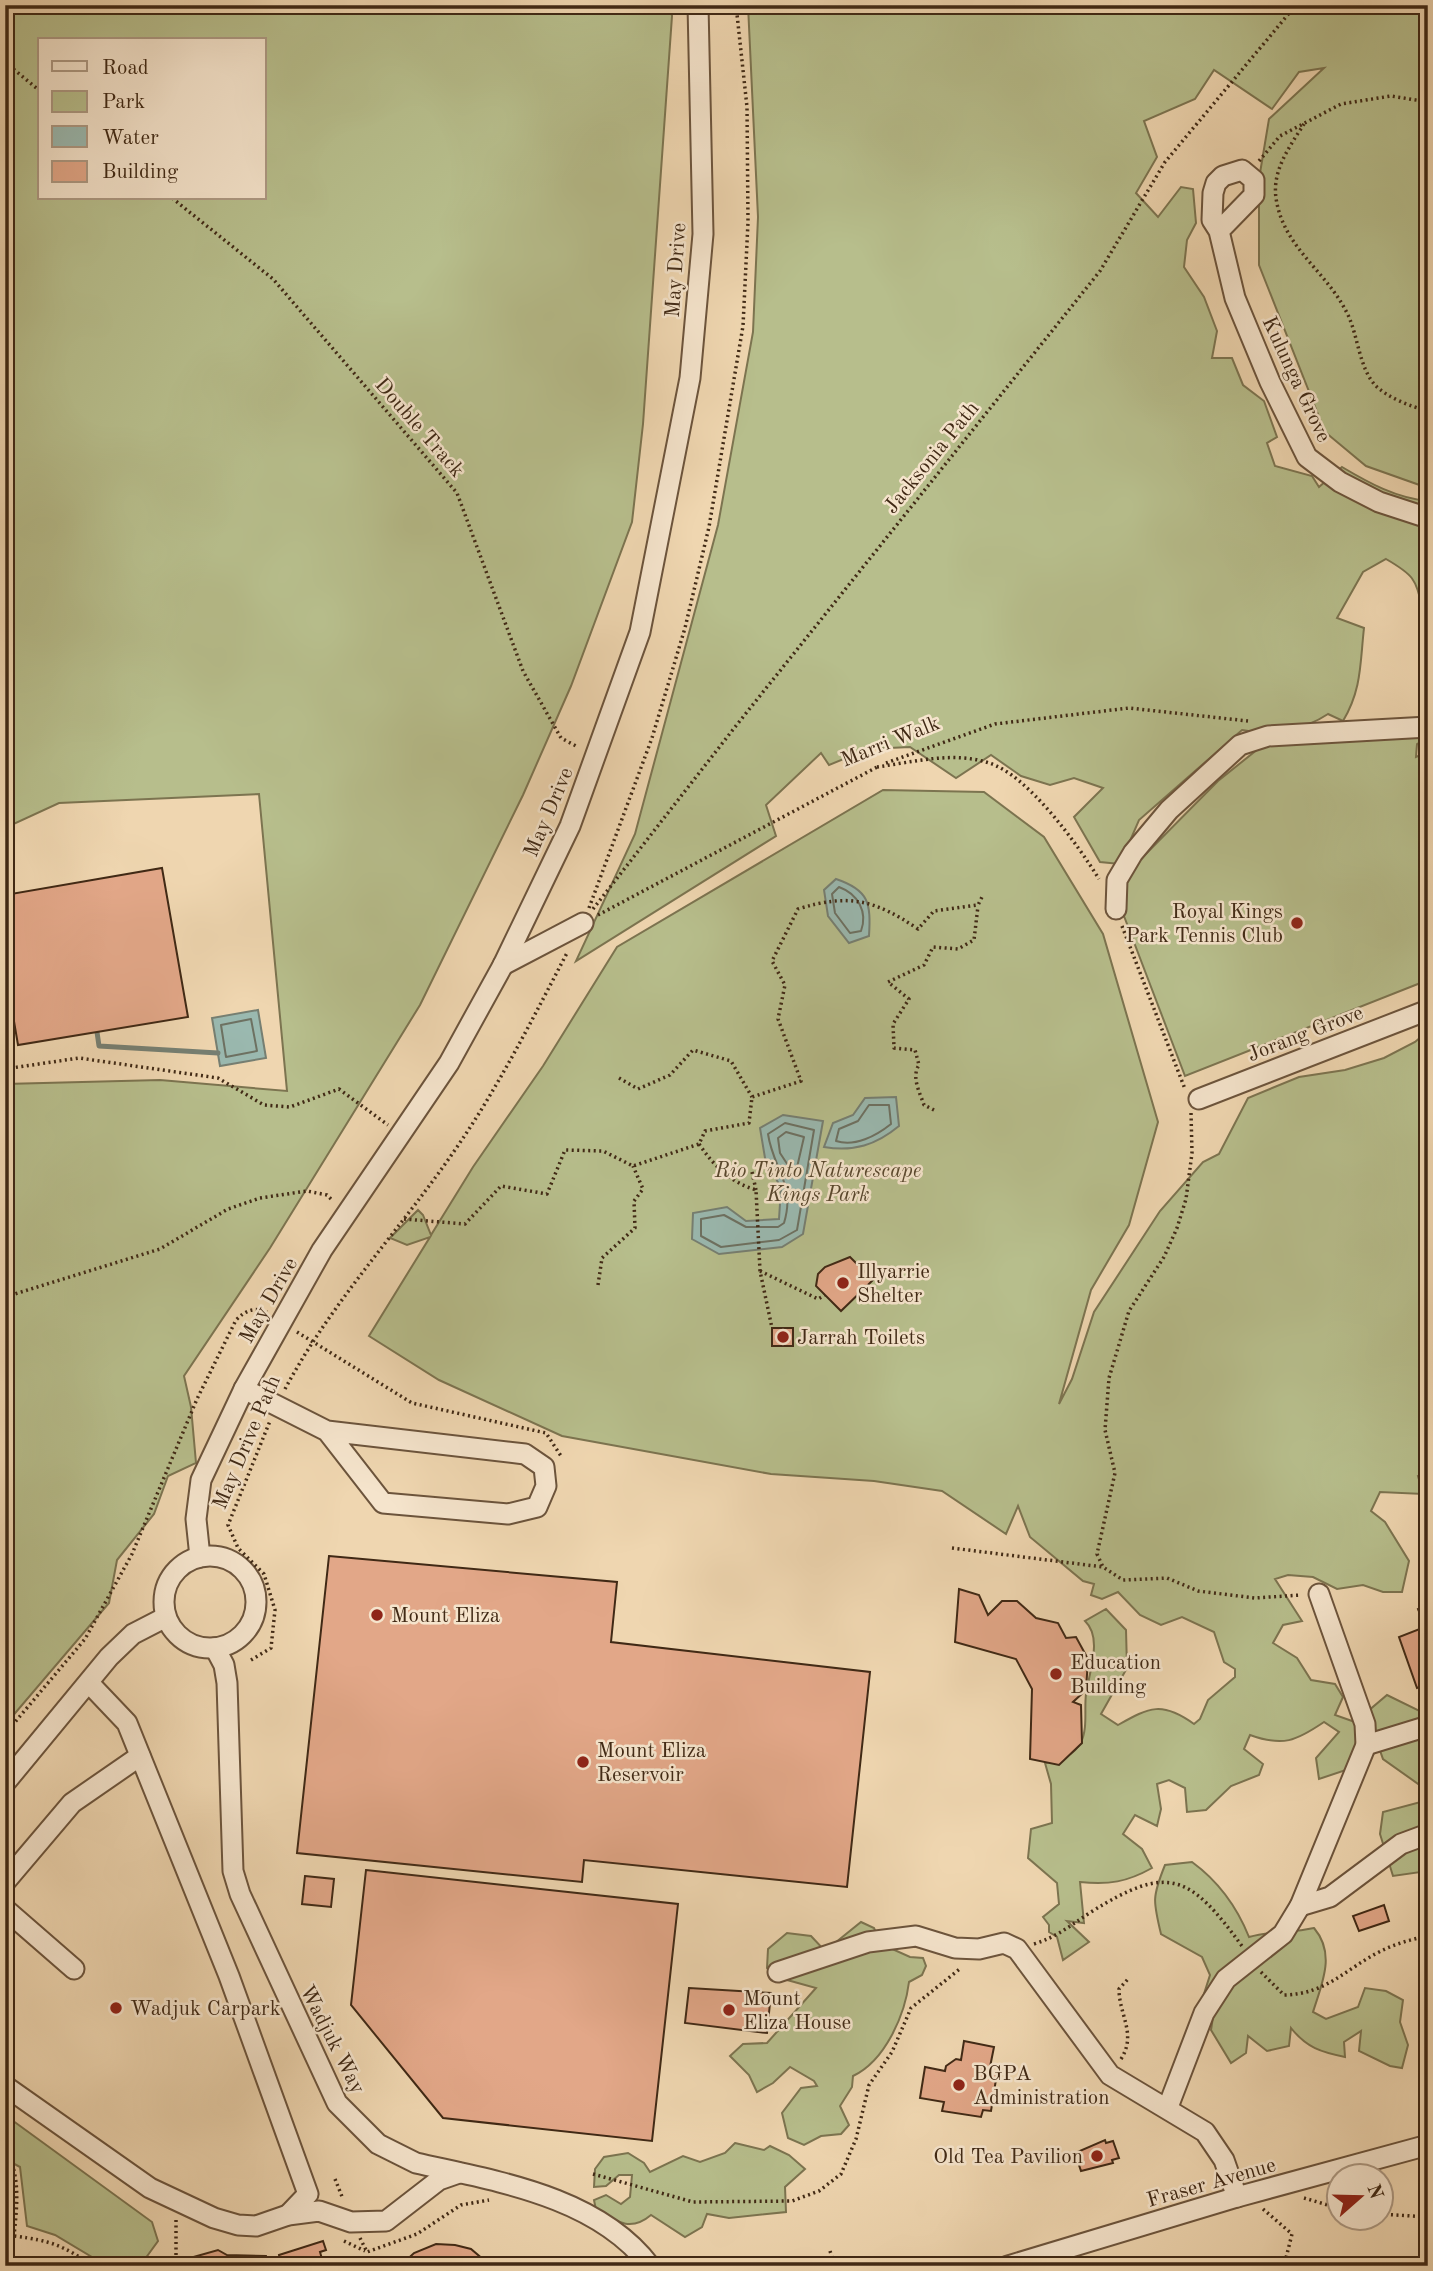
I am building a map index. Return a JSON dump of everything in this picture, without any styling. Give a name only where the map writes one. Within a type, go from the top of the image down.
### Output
[{"type":"street","name":"May Drive","points":[[200,1557],[196,1519],[201,1480],[244,1389],[281,1321],[347,1215],[449,1063],[503,965],[570,826],[640,632],[690,378],[702,234],[698,5]]},
{"type":"street","name":"Kulunga Grove","points":[[1249,174],[1235,171],[1216,183],[1212,220],[1219,231],[1235,298],[1270,382],[1307,457],[1340,482],[1379,502],[1428,518]]},
{"type":"street","points":[[1219,231],[1251,202],[1255,187],[1249,174]]},
{"type":"street","points":[[1116,909],[1117,880],[1133,853],[1169,810],[1240,745],[1268,736],[1428,727]]},
{"type":"street","points":[[503,965],[583,923]]},
{"type":"street","name":"Jorang Grove","points":[[1192,1097],[1428,1010]]},
{"type":"street","points":[[244,1389],[327,1432],[526,1454],[544,1467],[546,1486],[537,1507],[508,1514],[383,1503],[327,1432]]},
{"type":"street","points":[[217,1556],[233,1562],[245,1572],[255,1595],[253,1619],[244,1633],[231,1643],[215,1648],[200,1647],[185,1641],[166,1617],[163,1602],[166,1586],[174,1572],[186,1562],[200,1557],[217,1556]]},
{"type":"street","points":[[1168,2107],[1204,2013],[1226,1979],[1283,1934],[1300,1906],[1366,1745],[1365,1724],[1319,1594]]},
{"type":"street","points":[[5,1783],[109,1657],[133,1634],[166,1617]]},
{"type":"street","name":"Wadjuk Way","points":[[215,1648],[224,1665],[227,1683],[233,1871],[252,1922],[321,2074],[337,2103],[378,2144],[416,2163],[537,2191],[590,2216],[650,2266]]},
{"type":"street","points":[[89,1683],[127,1723],[229,1976],[308,2194],[288,2215]]},
{"type":"street","points":[[1366,1745],[1428,1726]]},
{"type":"street","points":[[5,1882],[72,1803],[140,1756]]},
{"type":"street","points":[[1300,1906],[1330,1897],[1401,1844],[1428,1834]]},
{"type":"street","points":[[5,1909],[74,1969]]},
{"type":"street","points":[[778,1972],[868,1942],[916,1936],[955,1948],[1004,1943],[1017,1949],[1110,2075],[1196,2124],[1214,2141],[1242,2195]]},
{"type":"street","points":[[5,2085],[97,2153],[150,2188],[214,2218],[238,2225],[256,2226],[288,2215],[319,2211],[351,2222],[386,2221],[439,2180],[460,2172]]},
{"type":"street","name":"Fraser Avenue","points":[[1009,2266],[1242,2195],[1428,2144]]},
{"type":"path","name":"Jacksonia Path","points":[[583,923],[734,727],[1100,271],[1164,162],[1296,5]]},
{"type":"path","points":[[5,62],[38,90]]},
{"type":"path","points":[[1249,174],[1280,136],[1341,104],[1391,96],[1428,102]]},
{"type":"path","points":[[1304,124],[1284,155],[1278,175],[1276,194],[1285,229],[1348,313],[1375,385],[1389,395],[1428,411]]},
{"type":"path","name":"Double Track","points":[[174,200],[273,279],[457,494],[523,671],[562,738],[595,756]]},
{"type":"path","name":"Marri Walk","points":[[583,923],[877,767],[995,724],[1129,708],[1252,722]]},
{"type":"path","points":[[877,767],[951,757],[991,763],[1026,787],[1075,842],[1116,909],[1192,1097],[1192,1153],[1186,1199],[1164,1258],[1129,1311],[1109,1378],[1105,1430],[1115,1473],[1097,1554],[1103,1567]]},
{"type":"path","points":[[934,1110],[924,1105],[920,1094],[915,1050],[894,1048],[893,1024],[909,999],[888,982],[924,965],[933,947],[958,949],[974,940],[978,905],[984,895]]},
{"type":"path","points":[[752,1097],[801,1081],[778,1018],[785,985],[772,961],[798,909],[823,901],[866,901],[893,912],[918,929],[934,911],[978,905]]},
{"type":"path","points":[[619,1078],[638,1089],[670,1075],[693,1050],[731,1061],[752,1097],[749,1123],[705,1131],[699,1144],[633,1166]]},
{"type":"path","points":[[5,1069],[79,1058],[218,1078],[264,1104],[290,1107],[339,1088],[401,1134]]},
{"type":"path","points":[[741,1125],[743,1133]]},
{"type":"path","points":[[699,1144],[709,1158],[736,1184],[756,1190]]},
{"type":"path","points":[[404,1219],[465,1224],[501,1186],[547,1194],[565,1150],[603,1151],[633,1166],[643,1189],[634,1201],[635,1228],[602,1258],[598,1285]]},
{"type":"path","points":[[752,1172],[756,1190],[760,1271],[772,1328]]},
{"type":"path","points":[[5,1297],[160,1249],[228,1209],[260,1198],[307,1191],[327,1195],[347,1215]]},
{"type":"path","points":[[760,1271],[818,1299],[825,1295]]},
{"type":"path","points":[[5,1734],[85,1639],[132,1554],[197,1399],[236,1320],[245,1311],[264,1311],[412,1403],[546,1433],[563,1459]]},
{"type":"path","name":"May Drive Path","points":[[251,1660],[271,1648],[275,1610],[264,1574],[238,1548],[228,1525],[276,1406],[311,1341]]},
{"type":"path","points":[[952,1548],[1103,1567],[1123,1580],[1167,1577],[1198,1591],[1255,1598],[1319,1594]]},
{"type":"path","points":[[1017,1949],[1057,1937],[1091,1912],[1139,1887],[1169,1880],[1195,1891],[1223,1920],[1251,1958],[1284,1995],[1305,1994],[1333,1982],[1381,1951],[1428,1936]]},
{"type":"path","points":[[593,2174],[693,2202],[792,2202],[819,2191],[841,2174],[856,2139],[869,2085],[892,2052],[911,2008],[930,1989],[991,1946]]},
{"type":"path","points":[[1110,2075],[1129,2046],[1127,2020],[1119,1996],[1119,1989],[1128,1979]]},
{"type":"path","points":[[5,2149],[14,2163],[17,2206],[14,2236]]},
{"type":"path","points":[[1242,2195],[1292,2234],[1284,2266]]},
{"type":"path","points":[[176,2201],[176,2266]]},
{"type":"path","points":[[1394,2215],[1428,2217]]},
{"type":"path","points":[[5,2242],[14,2236],[48,2241],[71,2249],[93,2266]]},
{"type":"path","points":[[337,2238],[367,2252]]},
{"type":"path","points":[[830,2251],[835,2266]]},
{"type":"path","points":[[145,2266],[176,2257]]},
{"type":"green space","points":[[5,5],[670,5],[672,16],[643,424],[632,522],[571,686],[523,795],[420,1005],[270,1248],[184,1376],[191,1407],[196,1463],[168,1476],[154,1514],[117,1560],[109,1603],[5,1725],[5,1084],[160,1080],[287,1091],[259,794],[59,803],[5,828]]},
{"type":"green space","points":[[748,5],[1428,5],[1428,488],[1366,466],[1325,432],[1259,265],[1259,179],[1269,119],[1324,68],[1299,72],[1272,109],[1214,70],[1195,99],[1144,121],[1157,157],[1136,193],[1158,217],[1181,187],[1193,189],[1196,223],[1187,240],[1184,267],[1204,297],[1217,331],[1212,358],[1232,358],[1243,385],[1264,401],[1277,437],[1267,443],[1275,466],[1312,476],[1319,487],[1342,467],[1394,493],[1428,501],[1428,612],[1422,608],[1412,578],[1395,564],[1386,559],[1363,572],[1337,618],[1364,628],[1357,687],[1343,721],[1328,714],[1298,728],[1276,732],[1242,730],[1139,820],[1120,864],[1100,862],[1074,817],[1103,788],[1074,778],[1050,785],[1021,776],[991,755],[956,778],[910,747],[868,749],[829,765],[821,753],[766,805],[776,836],[576,961],[635,834],[718,525],[753,332],[758,217]]},
{"type":"green space","name":"Royal Kings Park Tennis Club","points":[[1426,733],[1428,738],[1417,744],[1416,757],[1428,752],[1428,980],[1185,1076],[1119,903],[1125,875],[1218,781],[1268,741]]},
{"type":"green space","name":"Rio Tinto Naturescape Kings Park","points":[[883,790],[984,792],[1044,837],[1103,934],[1158,1122],[1129,1225],[1091,1290],[1059,1404],[1072,1379],[1094,1312],[1160,1211],[1203,1162],[1219,1154],[1248,1098],[1299,1077],[1345,1070],[1384,1058],[1415,1042],[1428,1031],[1428,1474],[1418,1476],[1423,1494],[1380,1492],[1371,1511],[1385,1522],[1409,1561],[1402,1592],[1383,1592],[1363,1585],[1337,1589],[1313,1577],[1288,1575],[1275,1579],[1302,1621],[1283,1625],[1273,1643],[1297,1658],[1311,1680],[1335,1684],[1343,1697],[1335,1715],[1355,1722],[1387,1695],[1428,1715],[1428,1791],[1383,1759],[1377,1742],[1361,1765],[1319,1779],[1316,1758],[1339,1732],[1324,1722],[1289,1740],[1272,1741],[1250,1735],[1244,1749],[1263,1764],[1259,1775],[1231,1786],[1206,1810],[1187,1812],[1185,1788],[1169,1780],[1157,1784],[1161,1809],[1157,1826],[1135,1815],[1123,1834],[1142,1849],[1152,1868],[1134,1877],[1117,1881],[1080,1882],[1084,1923],[1067,1921],[1089,1942],[1063,1960],[1057,1937],[1049,1932],[1049,1925],[1043,1917],[1059,1904],[1057,1883],[1028,1858],[1031,1829],[1052,1823],[1051,1784],[1045,1763],[1070,1754],[1078,1747],[1083,1737],[1086,1694],[1094,1646],[1093,1636],[1085,1621],[1106,1609],[1126,1630],[1127,1668],[1101,1714],[1118,1725],[1156,1709],[1173,1712],[1194,1724],[1200,1719],[1208,1700],[1235,1677],[1235,1669],[1224,1662],[1214,1632],[1182,1617],[1161,1625],[1140,1615],[1118,1592],[1102,1599],[1091,1595],[1094,1584],[1083,1581],[1030,1537],[1018,1506],[1006,1534],[942,1491],[874,1481],[771,1474],[562,1436],[439,1380],[369,1336],[430,1237],[407,1245],[390,1238],[418,1210],[423,1215],[431,1235],[473,1167],[543,1066],[617,947]]},
{"type":"green space","points":[[1428,1800],[1428,1871],[1393,1876],[1380,1834],[1383,1812]]},
{"type":"green space","points":[[1192,1862],[1226,1895],[1249,1937],[1314,1928],[1321,1938],[1326,1958],[1323,1980],[1313,2012],[1326,2019],[1358,2007],[1365,1988],[1386,1991],[1403,2000],[1400,2022],[1408,2045],[1402,2068],[1390,2066],[1359,2051],[1361,2031],[1344,2042],[1345,2057],[1315,2048],[1291,2028],[1289,2046],[1267,2051],[1248,2036],[1246,2053],[1231,2063],[1211,2030],[1213,2017],[1203,1997],[1210,1975],[1202,1957],[1161,1934],[1156,1914],[1156,1892],[1165,1865]]},
{"type":"green space","points":[[861,1922],[874,1928],[881,1944],[910,1957],[923,1958],[926,1966],[922,1975],[909,1982],[892,2036],[875,2060],[853,2076],[852,2087],[840,2106],[849,2125],[841,2134],[821,2136],[804,2145],[788,2138],[782,2113],[801,2088],[817,2086],[814,2081],[790,2067],[773,2083],[757,2092],[749,2075],[730,2056],[743,2044],[767,2043],[816,1988],[780,1978],[767,1968],[768,1949],[787,1933],[811,1936],[825,1951]]},
{"type":"green space","points":[[5,2115],[152,2222],[158,2241],[145,2259],[123,2266],[107,2266],[55,2235],[27,2226],[20,2167],[5,2159]]},
{"type":"green space","points":[[735,2143],[764,2150],[770,2146],[789,2155],[805,2169],[785,2187],[786,2212],[729,2218],[707,2214],[702,2227],[685,2237],[651,2215],[630,2224],[617,2221],[596,2210],[594,2200],[606,2195],[621,2204],[630,2197],[632,2175],[619,2175],[606,2186],[594,2187],[595,2169],[604,2157],[628,2153],[644,2163],[650,2172],[683,2156],[700,2162],[725,2153]]},
{"type":"water","points":[[836,879],[855,888],[866,899],[869,936],[849,943],[828,916],[824,890]]},
{"type":"water","points":[[258,1010],[266,1058],[220,1066],[212,1018]]},
{"type":"water","points":[[896,1097],[899,1126],[890,1133],[855,1148],[824,1147],[833,1123],[853,1115],[865,1098]]},
{"type":"water","points":[[783,1115],[823,1121],[803,1234],[782,1247],[719,1254],[692,1239],[693,1213],[727,1207],[746,1221],[779,1219],[781,1188],[765,1158],[760,1128]]},
{"type":"building","points":[[162,868],[188,1017],[18,1045],[5,968],[5,895]]},
{"type":"building","name":"Illyarrie Shelter","points":[[850,1257],[873,1280],[841,1311],[816,1286],[818,1274],[825,1267]]},
{"type":"building","name":"Jarrah Toilets","points":[[772,1328],[793,1328],[793,1346],[772,1346]]},
{"type":"building","name":"Mount Eliza Reservoir","points":[[329,1556],[617,1582],[611,1642],[870,1672],[847,1887],[584,1860],[582,1882],[297,1853]]},
{"type":"building","name":"Education Building","points":[[959,1589],[979,1595],[988,1615],[1002,1601],[1017,1601],[1036,1618],[1058,1623],[1066,1638],[1076,1637],[1088,1659],[1086,1690],[1073,1702],[1081,1705],[1082,1743],[1059,1765],[1030,1759],[1032,1689],[1016,1659],[955,1642]]},
{"type":"building","points":[[1428,1605],[1428,1684],[1417,1688],[1399,1637],[1425,1627],[1418,1609]]},
{"type":"building","points":[[366,1870],[678,1904],[652,2141],[443,2118],[351,2005]]},
{"type":"building","points":[[305,1876],[334,1879],[331,1907],[302,1904]]},
{"type":"building","points":[[1384,1905],[1389,1921],[1359,1931],[1353,1916]]},
{"type":"building","name":"Mount Eliza House","points":[[689,1988],[771,1993],[767,2033],[685,2023]]},
{"type":"building","name":"BGPA Administration","points":[[964,2041],[994,2047],[989,2072],[997,2073],[991,2111],[983,2110],[981,2117],[942,2111],[944,2102],[920,2098],[925,2067],[945,2071],[946,2066],[956,2059],[961,2060]]},
{"type":"building","name":"Old Tea Pavilion","points":[[1105,2140],[1106,2143],[1113,2141],[1119,2158],[1112,2160],[1113,2163],[1081,2171],[1075,2153]]},
{"type":"building","points":[[323,2241],[326,2250],[320,2252],[324,2266],[289,2266],[287,2260],[280,2262],[279,2255]]},
{"type":"building","points":[[436,2244],[471,2249],[491,2266],[400,2266],[414,2253]]},
{"type":"building","points":[[218,2250],[227,2255],[266,2256],[269,2266],[192,2266],[190,2258]]},
{"type":"waterway","points":[[97,1032],[99,1046],[218,1053]]},
{"type":"place","name":"Royal Kings Park Tennis Club","points":[[1297,923]]},
{"type":"place","name":"Illyarrie Shelter","points":[[843,1283]]},
{"type":"place","name":"Jarrah Toilets","points":[[783,1337]]},
{"type":"place","name":"Mount Eliza","points":[[377,1615]]},
{"type":"place","name":"Education Building","points":[[1056,1674]]},
{"type":"place","name":"Mount Eliza Reservoir","points":[[583,1762]]},
{"type":"place","name":"Wadjuk Carpark","points":[[116,2008]]},
{"type":"place","name":"Mount Eliza House","points":[[729,2010]]},
{"type":"place","name":"BGPA Administration","points":[[959,2085]]},
{"type":"place","name":"Old Tea Pavilion","points":[[1097,2156]]}]
